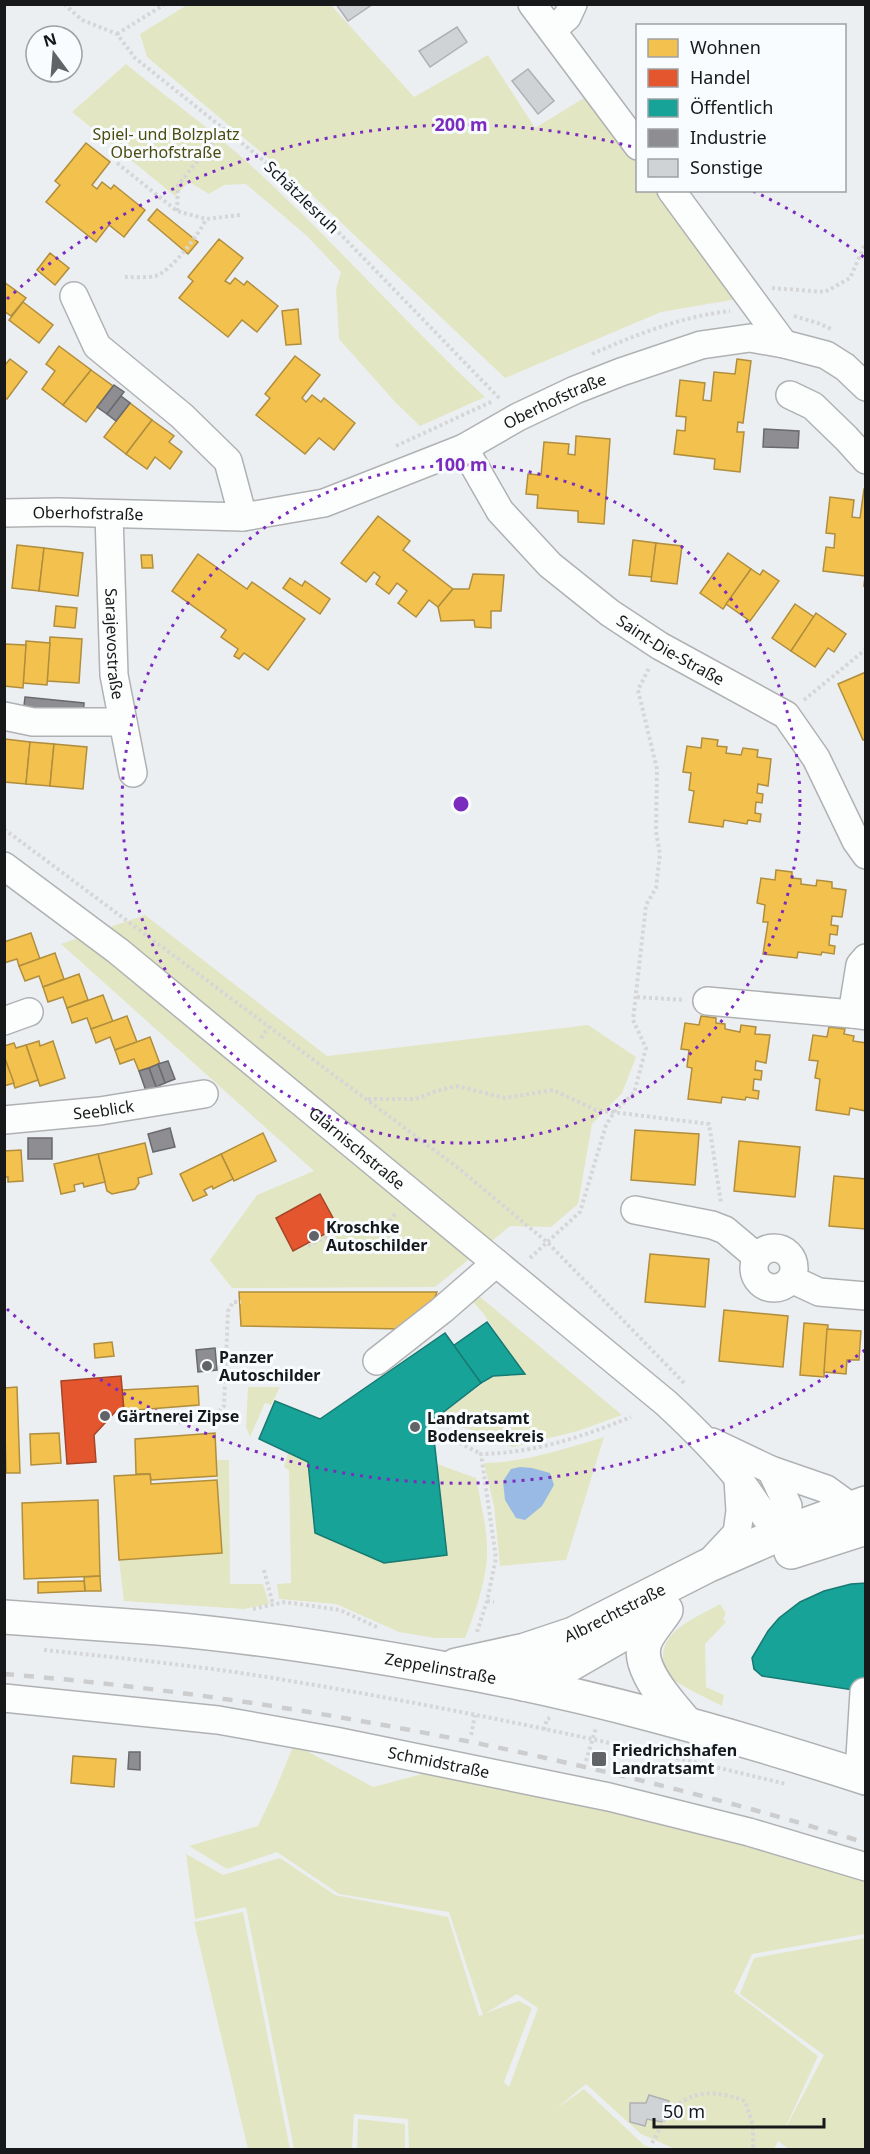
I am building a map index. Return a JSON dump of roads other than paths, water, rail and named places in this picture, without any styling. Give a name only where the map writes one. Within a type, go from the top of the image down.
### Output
[{"type":"main road","name":"Albrechtstraße","points":[[441,1668],[525,1650],[573,1634],[707,1566],[784,1544],[861,1513]]},
{"type":"main road","name":"Albrechtstraße","points":[[524,1684],[571,1664],[784,1544]]},
{"type":"main road","points":[[667,1609],[644,1643],[646,1667],[657,1688],[687,1723]]},
{"type":"main road","name":"Zeppelinstraße","points":[[4,1617],[160,1628],[308,1647],[441,1668],[524,1684],[687,1723],[860,1776]]},
{"type":"street","points":[[532,4],[636,143]]},
{"type":"street","points":[[552,30],[567,17],[573,4]]},
{"type":"street","points":[[672,192],[784,344]]},
{"type":"street","points":[[74,296],[97,346],[182,416],[228,461],[243,517]]},
{"type":"street","name":"Oberhofstraße","points":[[4,513],[243,517],[324,503],[464,448],[513,405],[603,379],[701,345],[750,338],[784,344],[826,355],[845,367],[866,387]]},
{"type":"street","points":[[790,395],[813,406],[866,460]]},
{"type":"street","name":"Saint-Die-Straße","points":[[464,448],[500,511],[550,565],[610,613],[660,646],[786,715],[816,758],[856,841],[866,855]]},
{"type":"street","name":"Sarajevostraße","points":[[110,514],[114,675],[133,773]]},
{"type":"street","points":[[4,716],[33,722],[123,722]]},
{"type":"street","name":"Glärnischstraße","points":[[4,866],[118,951],[666,1403],[703,1438],[738,1479],[784,1544]]},
{"type":"street","points":[[707,1001],[859,1015],[860,965],[866,958]]},
{"type":"street","name":"Seeblick","points":[[4,1120],[100,1111],[204,1094]]},
{"type":"street","points":[[634,1210],[725,1230],[757,1257],[769,1248],[783,1250],[792,1258],[794,1264],[791,1279],[819,1292],[866,1296]]},
{"type":"street","points":[[377,1361],[442,1310],[496,1263]]},
{"type":"street","name":"Glärnischstraße","points":[[703,1438],[771,1470],[826,1489],[861,1513]]},
{"type":"street","points":[[771,1470],[788,1506],[784,1544]]},
{"type":"street","points":[[707,1566],[737,1533],[741,1511],[738,1479]]},
{"type":"street","points":[[860,1776],[864,1692]]},
{"type":"street","name":"Schmidstraße","points":[[4,1698],[218,1720],[335,1741],[609,1797],[748,1832],[866,1867]]},
{"type":"water","points":[[520,1467],[550,1473],[554,1485],[542,1506],[525,1520],[516,1518],[505,1500],[503,1481],[511,1469]]},
{"type":"railway","points":[[4,1674],[199,1695],[328,1715],[455,1739],[563,1762],[694,1794],[866,1843]]},
{"type":"place","name":"Kroschke Autoschilder","points":[[314,1236]]},
{"type":"place","name":"Panzer Autoschilder","points":[[207,1366]]},
{"type":"place","name":"Gärtnerei Zipse","points":[[105,1416]]},
{"type":"place","name":"Landratsamt Bodenseekreis","points":[[415,1427]]},
{"type":"place","name":"Friedrichshafen Landratsamt","points":[[599,1759]]},
{"type":"park label","name":"Spiel- und Bolzplatz Oberhofstraße","points":[[166,143]]}]
